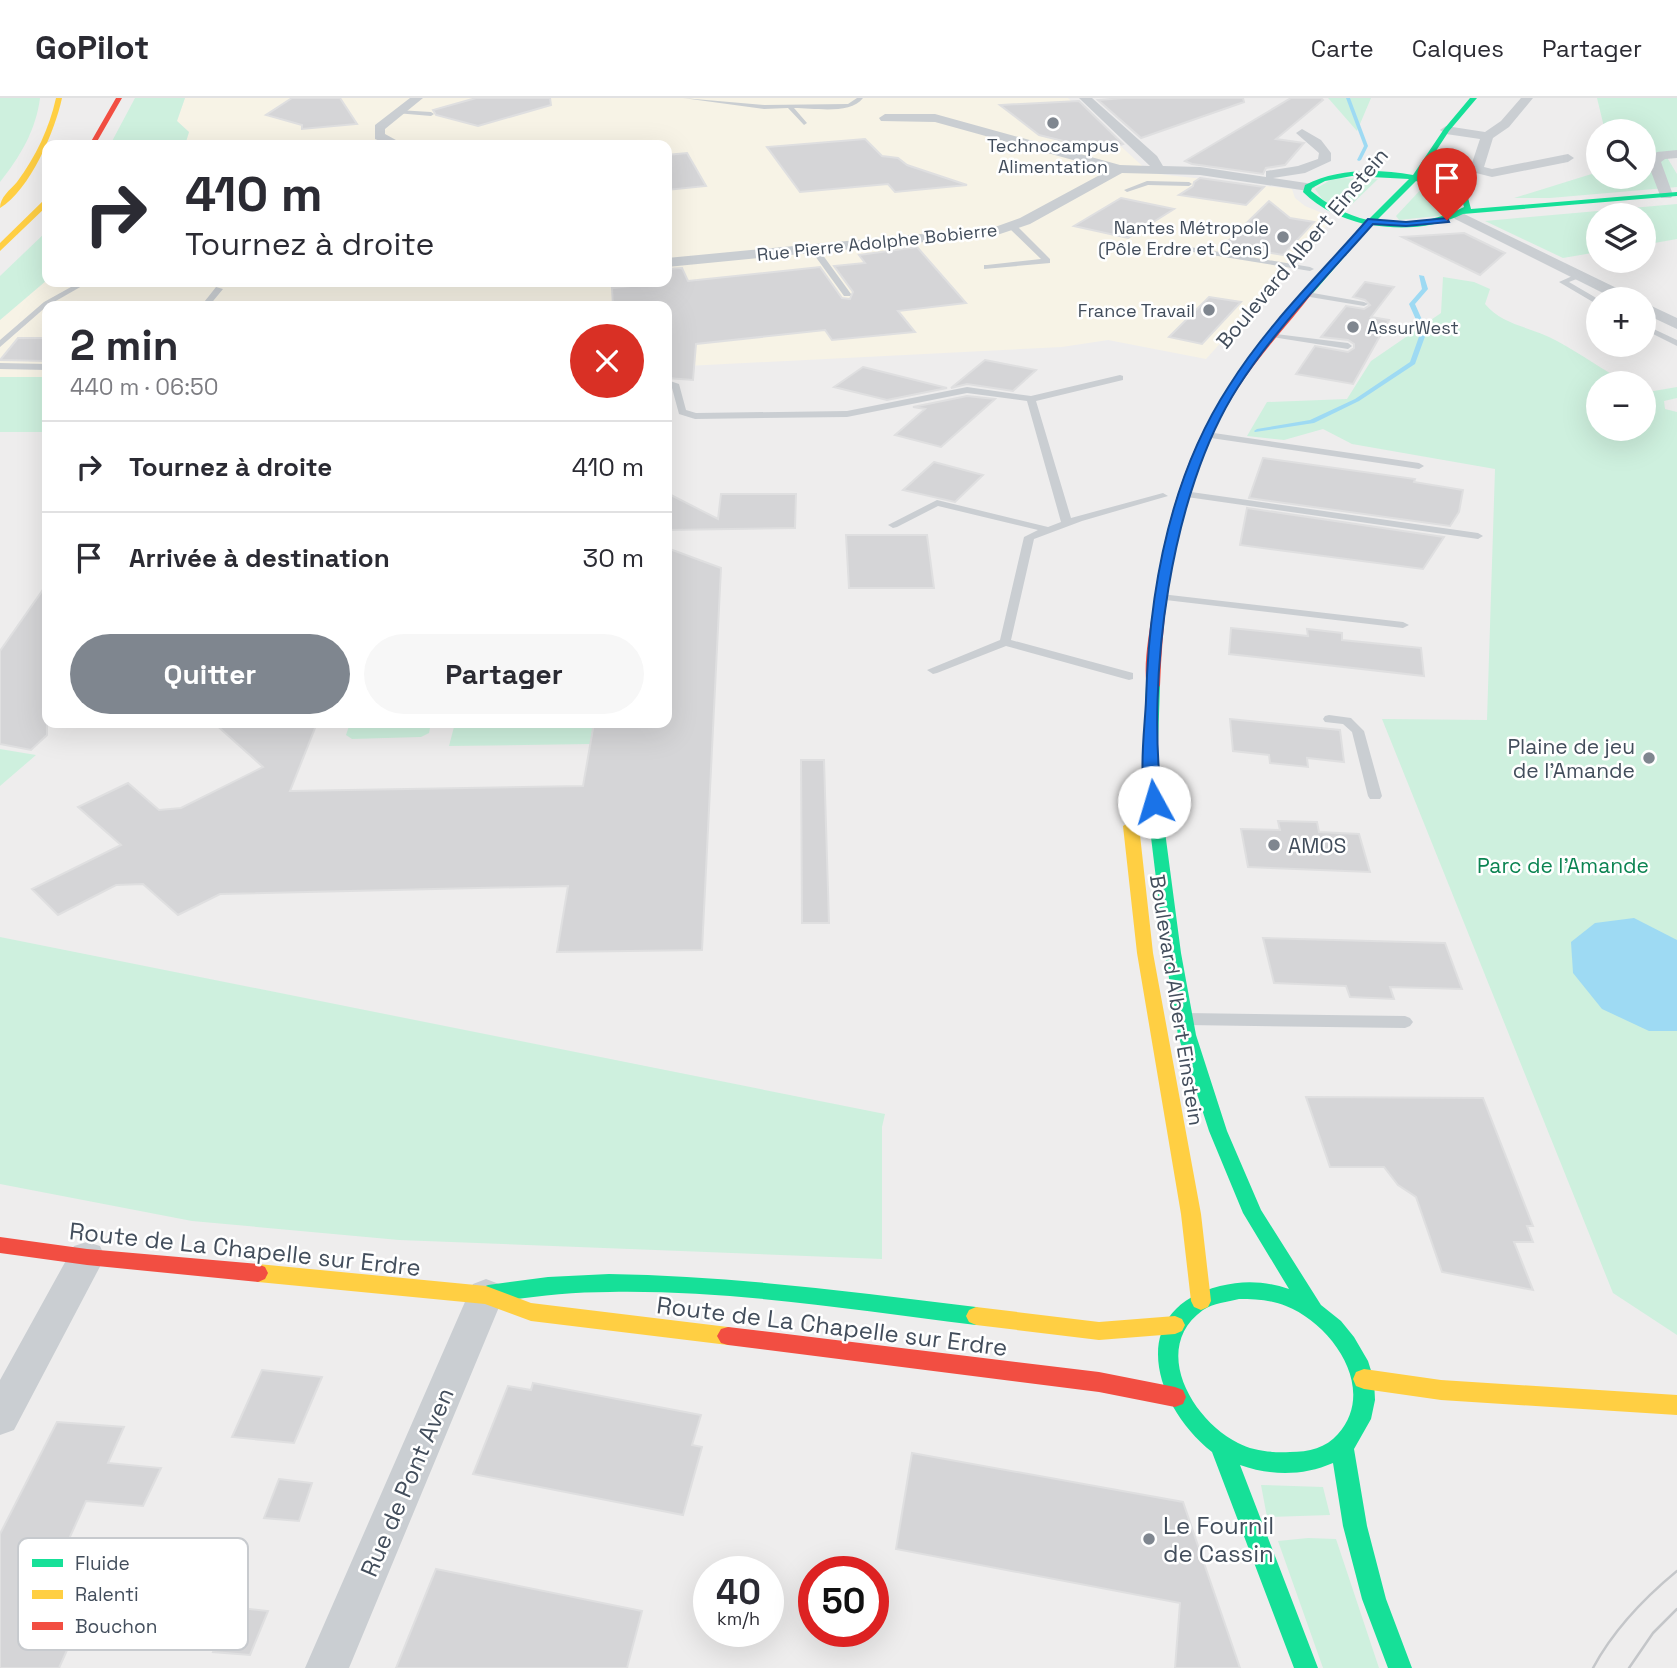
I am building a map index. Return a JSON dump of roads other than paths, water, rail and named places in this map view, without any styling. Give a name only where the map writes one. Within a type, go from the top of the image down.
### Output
[{"type":"main road","points":[[48,140],[59,98]]},
{"type":"main road","points":[[95,140],[119,98]]},
{"type":"main road","name":"Boulevard Albert Einstein","points":[[1375,191],[1460,98]]},
{"type":"main road","name":"Boulevard Albert Einstein","points":[[1313,1310],[1267,1236],[1246,1196],[1204,1091],[1185,1019],[1173,953],[1150,771],[1153,669],[1164,573],[1184,494],[1207,435],[1234,386],[1307,294],[1371,221],[1415,178],[1446,130],[1474,98]]},
{"type":"main road","points":[[0,206],[29,172],[42,150]]},
{"type":"main road","points":[[1463,208],[1449,187],[1390,174],[1340,175],[1323,179],[1308,187],[1311,199],[1319,206],[1355,212],[1371,221],[1428,223],[1463,208],[1671,195]]},
{"type":"main road","points":[[0,228],[39,185]]},
{"type":"main road","points":[[0,248],[42,207]]},
{"type":"main road","name":"Boulevard Albert Einstein","points":[[1184,445],[1218,383],[1256,330],[1342,234],[1355,212]]},
{"type":"main road","name":"Boulevard Albert Einstein","points":[[1129,805],[1145,953],[1191,1214],[1201,1301]]},
{"type":"main road","name":"Route de La Chapelle sur Erdre","points":[[0,1245],[87,1257],[486,1295],[531,1312],[1099,1382],[1175,1397]]},
{"type":"main road","name":"Route de La Chapelle sur Erdre","points":[[486,1295],[540,1285],[717,1285],[1098,1331],[1175,1325]]},
{"type":"main road","points":[[1260,1290],[1293,1300],[1313,1310],[1346,1340],[1364,1379],[1363,1413],[1357,1428],[1342,1447],[1313,1461],[1279,1464],[1256,1461],[1221,1446],[1194,1424],[1175,1397],[1168,1378],[1166,1359],[1168,1341],[1175,1325],[1186,1311],[1201,1301],[1228,1291],[1260,1290]]},
{"type":"main road","points":[[1364,1379],[1441,1390],[1677,1405]]},
{"type":"main road","points":[[1221,1446],[1306,1668]]},
{"type":"main road","points":[[1342,1447],[1354,1526],[1374,1599],[1400,1668]]},
{"type":"street","points":[[390,140],[377,133],[380,127],[417,98]]},
{"type":"street","points":[[1085,98],[1152,159],[1157,169]]},
{"type":"street","points":[[1527,98],[1505,124],[1487,136],[1476,169],[1492,173],[1568,158]]},
{"type":"street","points":[[885,118],[936,118],[1120,169]]},
{"type":"street","points":[[1446,130],[1487,136]]},
{"type":"street","points":[[1250,181],[1324,162],[1325,153],[1317,143],[1302,133]]},
{"type":"street","points":[[1671,195],[1654,160],[1662,155],[1677,154]]},
{"type":"street","name":"Rue Pierre Adolphe Bobierre","points":[[672,263],[976,234],[1012,226],[1120,169],[1200,171],[1250,181],[1308,187]]},
{"type":"street","points":[[1463,208],[1602,287]]},
{"type":"street","points":[[1656,314],[1677,324]]},
{"type":"street","points":[[0,1417],[87,1257]]},
{"type":"street","name":"Rue de Pont Aven","points":[[327,1668],[486,1295]]},
{"type":"lane","points":[[686,98],[790,107],[848,106],[855,104],[860,98]]},
{"type":"lane","points":[[790,107],[804,122]]},
{"type":"lane","points":[[398,112],[431,114]]},
{"type":"lane","points":[[1127,190],[1147,183],[1189,184]]},
{"type":"lane","points":[[987,267],[1047,261],[1012,226]]},
{"type":"lane","points":[[1190,248],[1310,269]]},
{"type":"lane","points":[[814,249],[847,294]]},
{"type":"lane","points":[[1580,276],[1563,282],[1586,296]]},
{"type":"lane","points":[[52,301],[76,287]]},
{"type":"lane","points":[[209,301],[219,289]]},
{"type":"lane","points":[[1307,294],[1364,304]]},
{"type":"lane","points":[[0,344],[42,308]]},
{"type":"lane","points":[[1656,332],[1677,343]]},
{"type":"lane","points":[[1272,335],[1348,346]]},
{"type":"lane","points":[[0,366],[42,367]]},
{"type":"lane","points":[[672,385],[676,386],[682,412],[695,416],[847,414],[967,390],[1031,399],[1120,378]]},
{"type":"lane","points":[[1031,399],[1067,523]]},
{"type":"lane","points":[[1207,435],[1419,467]]},
{"type":"lane","points":[[1184,494],[1478,536]]},
{"type":"lane","points":[[1005,642],[1029,537],[1067,523],[1164,496]]},
{"type":"lane","points":[[892,525],[937,503],[1049,530]]},
{"type":"lane","points":[[1161,597],[1403,625]]},
{"type":"lane","points":[[933,670],[1005,642],[1129,676]]},
{"type":"lane","points":[[1329,719],[1347,721],[1359,731],[1375,796]]},
{"type":"lane","points":[[1185,1019],[1405,1022]]},
{"type":"water","points":[[1634,918],[1677,940],[1677,1031],[1649,1031],[1602,1009],[1573,973],[1571,942],[1595,923]]},
{"type":"waterway","points":[[1348,98],[1366,146],[1359,160]]},
{"type":"waterway","points":[[1257,431],[1312,422],[1357,400],[1413,363],[1424,331],[1412,304],[1425,289],[1421,276]]},
{"type":"tram line","points":[[1593,1668],[1630,1615],[1677,1571]]},
{"type":"tram line","points":[[1629,1668],[1653,1633],[1677,1609]]},
{"type":"place","name":"Technocampus Alimentation","points":[[1053,123]]},
{"type":"place","name":"Nantes Métropole (Pôle Erdre et Cens)","points":[[1283,237]]},
{"type":"place","name":"France Travail","points":[[1209,310]]},
{"type":"place","name":"AssurWest","points":[[1353,327]]},
{"type":"place","name":"Plaine de jeu de l'Amande","points":[[1649,758]]},
{"type":"place","name":"AMOS","points":[[1274,845]]},
{"type":"place","name":"Le Fournil de Cassin","points":[[1149,1539]]},
{"type":"park label","name":"Parc de l'Amande","points":[[1563,865]]}]
